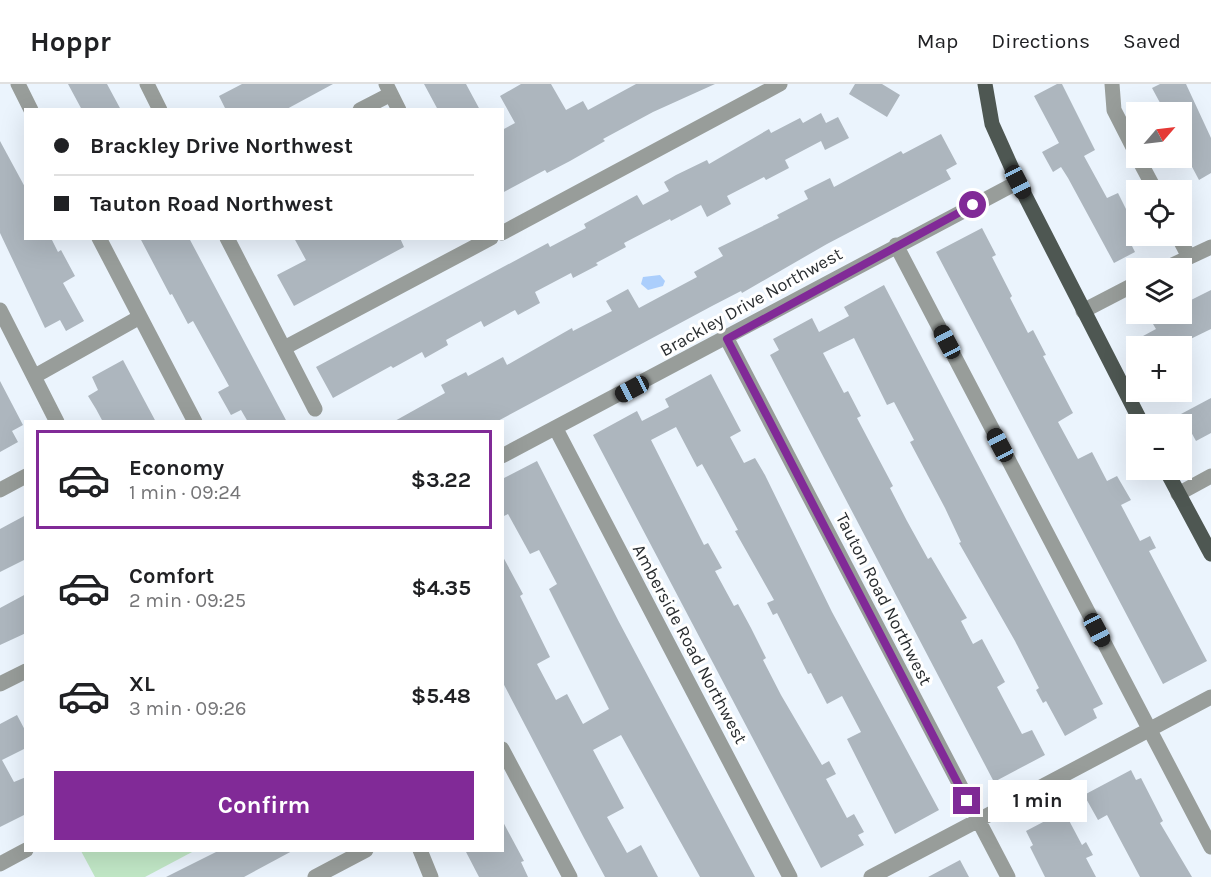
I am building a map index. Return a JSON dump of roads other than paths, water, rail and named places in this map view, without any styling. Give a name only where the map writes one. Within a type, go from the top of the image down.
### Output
[{"type":"main road","points":[[985,84],[992,124],[1018,182],[1138,414]]},
{"type":"main road","points":[[1171,480],[1211,554]]},
{"type":"street","points":[[18,84],[30,108]]},
{"type":"street","points":[[147,84],[159,108]]},
{"type":"street","points":[[504,232],[780,84]]},
{"type":"street","points":[[1112,84],[1114,110],[1126,133]]},
{"type":"street","points":[[363,108],[389,89],[398,108]]},
{"type":"street","name":"Brackley Drive Northwest","points":[[504,455],[727,339],[896,244],[1018,182]]},
{"type":"street","points":[[100,240],[194,420]]},
{"type":"street","points":[[227,240],[315,409]]},
{"type":"street","points":[[284,348],[469,244],[484,240]]},
{"type":"street","points":[[896,244],[1211,847]]},
{"type":"street","points":[[1183,246],[1189,257],[1211,247]]},
{"type":"street","points":[[1083,311],[1126,289]]},
{"type":"street","points":[[0,310],[56,420]]},
{"type":"street","points":[[35,375],[140,317]]},
{"type":"street","name":"Tauton Road Northwest","points":[[727,339],[1008,877]]},
{"type":"street","name":"Amberside Road Northwest","points":[[556,429],[789,877]]},
{"type":"street","points":[[1179,494],[1211,476]]},
{"type":"street","points":[[0,490],[24,477]]},
{"type":"street","points":[[0,684],[24,672]]},
{"type":"street","points":[[871,877],[1211,697]]},
{"type":"street","points":[[504,752],[570,877]]},
{"type":"street","points":[[0,864],[24,851]]},
{"type":"street","points":[[315,877],[362,852]]},
{"type":"street","points":[[421,852],[431,877]]},
{"type":"water","points":[[660,275],[665,281],[663,286],[648,290],[641,284],[643,277]]}]
